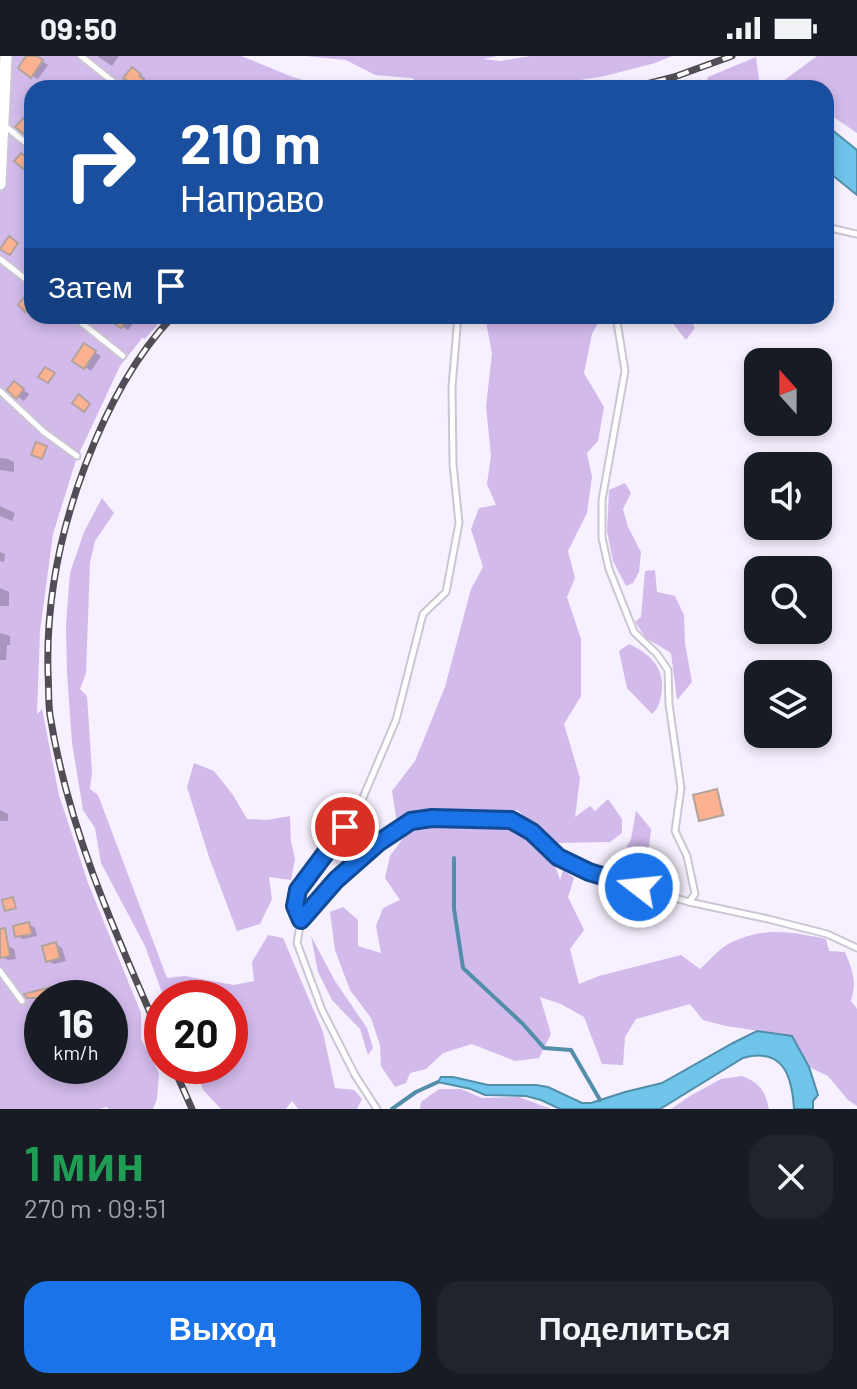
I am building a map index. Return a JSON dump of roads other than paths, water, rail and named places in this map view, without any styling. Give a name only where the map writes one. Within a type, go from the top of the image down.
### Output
[{"type":"street","points":[[0,184],[6,56]]},
{"type":"lane","points":[[81,56],[111,80]]},
{"type":"lane","points":[[3,124],[24,141]]},
{"type":"lane","points":[[834,229],[857,234]]},
{"type":"lane","points":[[0,259],[24,278]]},
{"type":"lane","points":[[83,324],[123,356]]},
{"type":"lane","points":[[301,920],[295,906],[298,890],[356,814],[396,720],[423,614],[446,592],[459,523],[453,464],[452,387],[457,324]]},
{"type":"lane","points":[[617,324],[625,371],[602,500],[602,538],[609,569],[634,632],[657,654],[668,670],[669,704],[681,788],[675,831],[687,856],[695,894],[689,902]]},
{"type":"lane","points":[[0,391],[44,432],[77,456]]},
{"type":"lane","points":[[377,1109],[322,1010],[297,943],[301,920],[336,880],[378,843],[411,821],[432,818],[511,820],[532,832],[558,857],[589,872],[689,902],[827,934],[857,948]]},
{"type":"lane","points":[[0,971],[22,1001]]},
{"type":"water","points":[[834,131],[857,150],[857,195],[834,176]]},
{"type":"water","points":[[757,1031],[792,1036],[809,1067],[818,1095],[813,1101],[813,1109],[794,1109],[791,1085],[783,1067],[776,1060],[757,1056],[743,1058],[660,1109],[560,1109],[526,1096],[485,1095],[438,1082],[441,1077],[453,1077],[488,1085],[536,1085],[548,1087],[582,1103],[591,1103],[662,1083]]},
{"type":"waterway","points":[[454,858],[454,909],[463,968],[544,1048],[571,1050],[600,1100]]},
{"type":"waterway","points":[[392,1109],[416,1092],[438,1082]]},
{"type":"railway","points":[[662,80],[732,56]]},
{"type":"railway","points":[[144,998],[96,881],[69,799],[50,715],[48,646],[56,568],[68,516],[85,466],[122,386],[166,324]]},
{"type":"railway","points":[[181,1084],[192,1109]]}]
